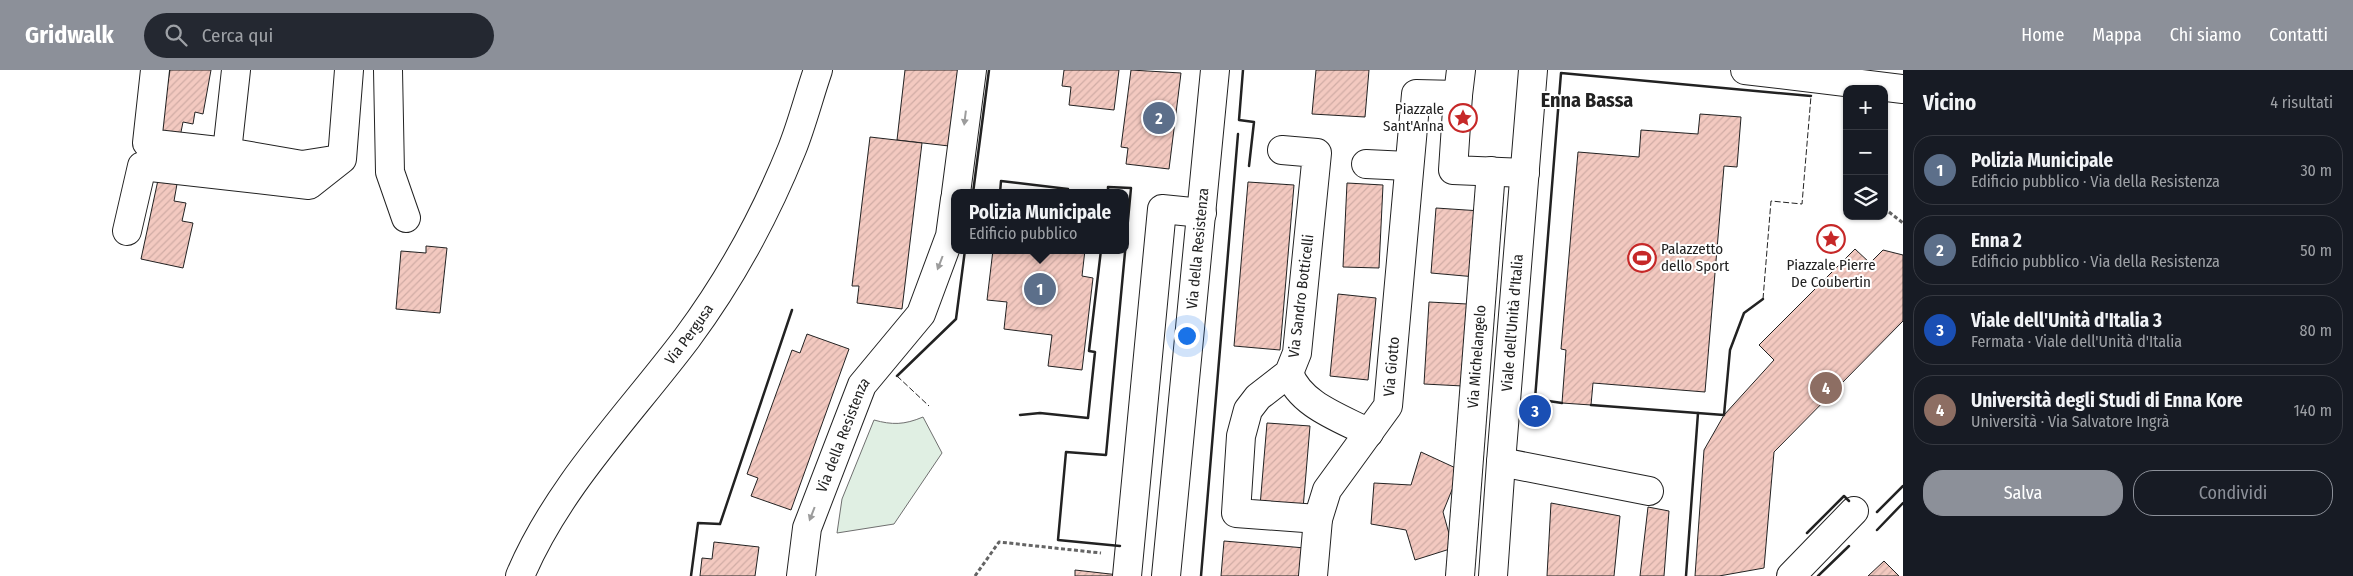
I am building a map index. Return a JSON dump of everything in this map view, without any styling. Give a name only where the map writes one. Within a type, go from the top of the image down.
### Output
[{"type":"street","points":[[155,70],[147,143],[227,152],[302,165],[342,159]]},
{"type":"street","points":[[227,152],[236,70]]},
{"type":"street","points":[[127,231],[142,166],[309,186],[342,159],[349,70]]},
{"type":"street","points":[[388,70],[390,172],[406,218]]},
{"type":"street","name":"Via Pergusa","points":[[520,576],[552,513],[594,455],[688,337],[725,283],[762,216],[792,148],[818,70]]},
{"type":"street","points":[[957,189],[972,70]]},
{"type":"street","name":"Via della Resistenza","points":[[1166,575],[1215,70]]},
{"type":"street","name":"Viale dell'Unità d'Italia","points":[[1494,576],[1500,462],[1534,70]]},
{"type":"street","points":[[1745,70],[1903,89]]},
{"type":"street","points":[[1460,82],[1453,170],[1525,173]]},
{"type":"street","name":"Via Giotto","points":[[1313,576],[1318,519],[1327,490],[1388,406],[1408,166],[1416,94],[1460,82]]},
{"type":"street","name":"Via Sandro Botticelli","points":[[1282,150],[1317,153],[1297,353],[1289,373],[1258,397],[1248,410],[1242,436],[1236,513],[1318,519]]},
{"type":"street","points":[[1366,164],[1408,166]]},
{"type":"street","name":"Via Michelangelo","points":[[1460,576],[1491,171]]},
{"type":"street","points":[[1166,575],[1128,568],[1162,209],[1202,213]]},
{"type":"street","name":"Via della Resistenza","points":[[801,576],[807,528],[862,385],[921,314],[950,236],[951,229]]},
{"type":"street","points":[[1289,373],[1293,386],[1308,400],[1369,433]]},
{"type":"street","points":[[1500,462],[1649,491]]},
{"type":"street","points":[[1137,478],[1176,481]]},
{"type":"street","points":[[1791,576],[1854,511]]},
{"type":"path","points":[[1889,212],[1903,222]]},
{"type":"path","points":[[975,576],[999,542],[1128,568]]},
{"type":"green space","points":[[923,417],[942,453],[894,524],[837,533],[842,499],[874,420],[898,423],[910,422]]},
{"type":"building","points":[[170,70],[211,70],[203,114],[195,112],[193,124],[183,122],[179,142],[158,138]]},
{"type":"building","points":[[905,70],[958,70],[949,146],[897,140]]},
{"type":"building","points":[[1064,70],[1119,70],[1114,110],[1069,105],[1071,87],[1062,86]]},
{"type":"building","points":[[1131,70],[1181,73],[1169,169],[1126,164],[1128,148],[1121,147]]},
{"type":"building","points":[[1316,70],[1369,70],[1365,117],[1312,114]]},
{"type":"building","name":"Palazzetto dello Sport","points":[[1700,114],[1741,117],[1737,167],[1724,166],[1705,392],[1593,383],[1591,405],[1562,403],[1566,350],[1561,349],[1578,152],[1639,157],[1641,130],[1698,134]]},
{"type":"building","points":[[870,137],[922,143],[902,309],[857,303],[859,286],[852,286]]},
{"type":"building","points":[[158,180],[177,184],[174,201],[186,203],[182,221],[193,223],[183,268],[141,259]]},
{"type":"building","points":[[1248,182],[1294,185],[1280,350],[1234,346]]},
{"type":"building","points":[[1347,183],[1383,185],[1379,268],[1343,267]]},
{"type":"building","points":[[1436,208],[1481,211],[1476,277],[1431,273]]},
{"type":"building","points":[[426,246],[447,248],[440,313],[396,309],[401,251],[426,253]]},
{"type":"building","points":[[1855,249],[1870,263],[1883,250],[1903,255],[1903,321],[1774,452],[1764,568],[1719,576],[1695,576],[1704,450],[1724,415],[1774,360],[1759,345]]},
{"type":"building","points":[[993,254],[1085,254],[1082,276],[1093,278],[1082,370],[1048,366],[1052,335],[1004,329],[1007,302],[987,300]]},
{"type":"building","points":[[1338,294],[1376,298],[1368,380],[1330,376]]},
{"type":"building","points":[[1429,302],[1467,304],[1463,386],[1424,384]]},
{"type":"building","points":[[807,334],[849,349],[791,510],[751,496],[758,478],[747,474],[792,350],[800,353]]},
{"type":"building","points":[[1267,423],[1310,426],[1303,509],[1260,506]]},
{"type":"building","points":[[1421,452],[1460,470],[1443,512],[1453,548],[1415,560],[1406,530],[1371,524],[1374,483],[1411,485]]},
{"type":"building","points":[[1551,503],[1620,516],[1614,576],[1547,576]]},
{"type":"building","points":[[1648,507],[1669,511],[1664,576],[1640,576]]},
{"type":"building","points":[[1224,541],[1305,548],[1302,576],[1221,576]]},
{"type":"building","points":[[714,542],[759,547],[755,576],[700,576],[702,558],[712,559]]},
{"type":"building","points":[[1884,561],[1899,576],[1868,576]]},
{"type":"building","points":[[1075,570],[1119,575],[1075,576]]},
{"type":"fence","points":[[1763,299],[1771,201],[1802,204],[1811,96]]},
{"type":"fence","points":[[897,376],[929,406]]},
{"type":"wall","points":[[974,189],[989,70]]},
{"type":"wall","points":[[1243,70],[1239,120],[1254,122],[1249,166]]},
{"type":"wall","points":[[1562,403],[1535,399],[1561,73],[1811,96]]},
{"type":"wall","points":[[1201,576],[1238,134]]},
{"type":"wall","points":[[1000,189],[1001,181],[1068,189]]},
{"type":"wall","points":[[1108,189],[1108,187],[1131,188],[1129,209]]},
{"type":"wall","points":[[897,376],[956,319],[964,254]]},
{"type":"wall","points":[[1020,415],[1040,413],[1088,418],[1095,352],[1089,351],[1101,254]]},
{"type":"wall","points":[[1120,546],[1058,540],[1066,452],[1106,455],[1125,254]]},
{"type":"wall","points":[[1591,405],[1724,415],[1730,350],[1744,313],[1763,299]]},
{"type":"wall","points":[[691,576],[698,523],[720,524],[792,310]]},
{"type":"wall","points":[[1686,576],[1698,413]]},
{"type":"wall","points":[[1877,512],[1903,486]]},
{"type":"wall","points":[[1807,533],[1844,496],[1849,501]]},
{"type":"wall","points":[[1877,530],[1903,503]]},
{"type":"wall","points":[[1818,576],[1849,546]]},
{"type":"place","name":"Enna 2","points":[[1159,118]]},
{"type":"place","name":"Piazzale Sant'Anna","points":[[1463,118]]},
{"type":"place","name":"Piazzale Pierre De Coubertin","points":[[1831,239]]},
{"type":"place","name":"Palazzetto dello Sport","points":[[1642,258]]},
{"type":"place","name":"Polizia Municipale","points":[[1040,289]]},
{"type":"place","name":"Università degli Studi di Enna Kore","points":[[1826,388]]},
{"type":"place","name":"Viale dell'Unità d'Italia 3","points":[[1535,411]]},
{"type":"district","name":"Enna Bassa","points":[[1587,100]]}]
